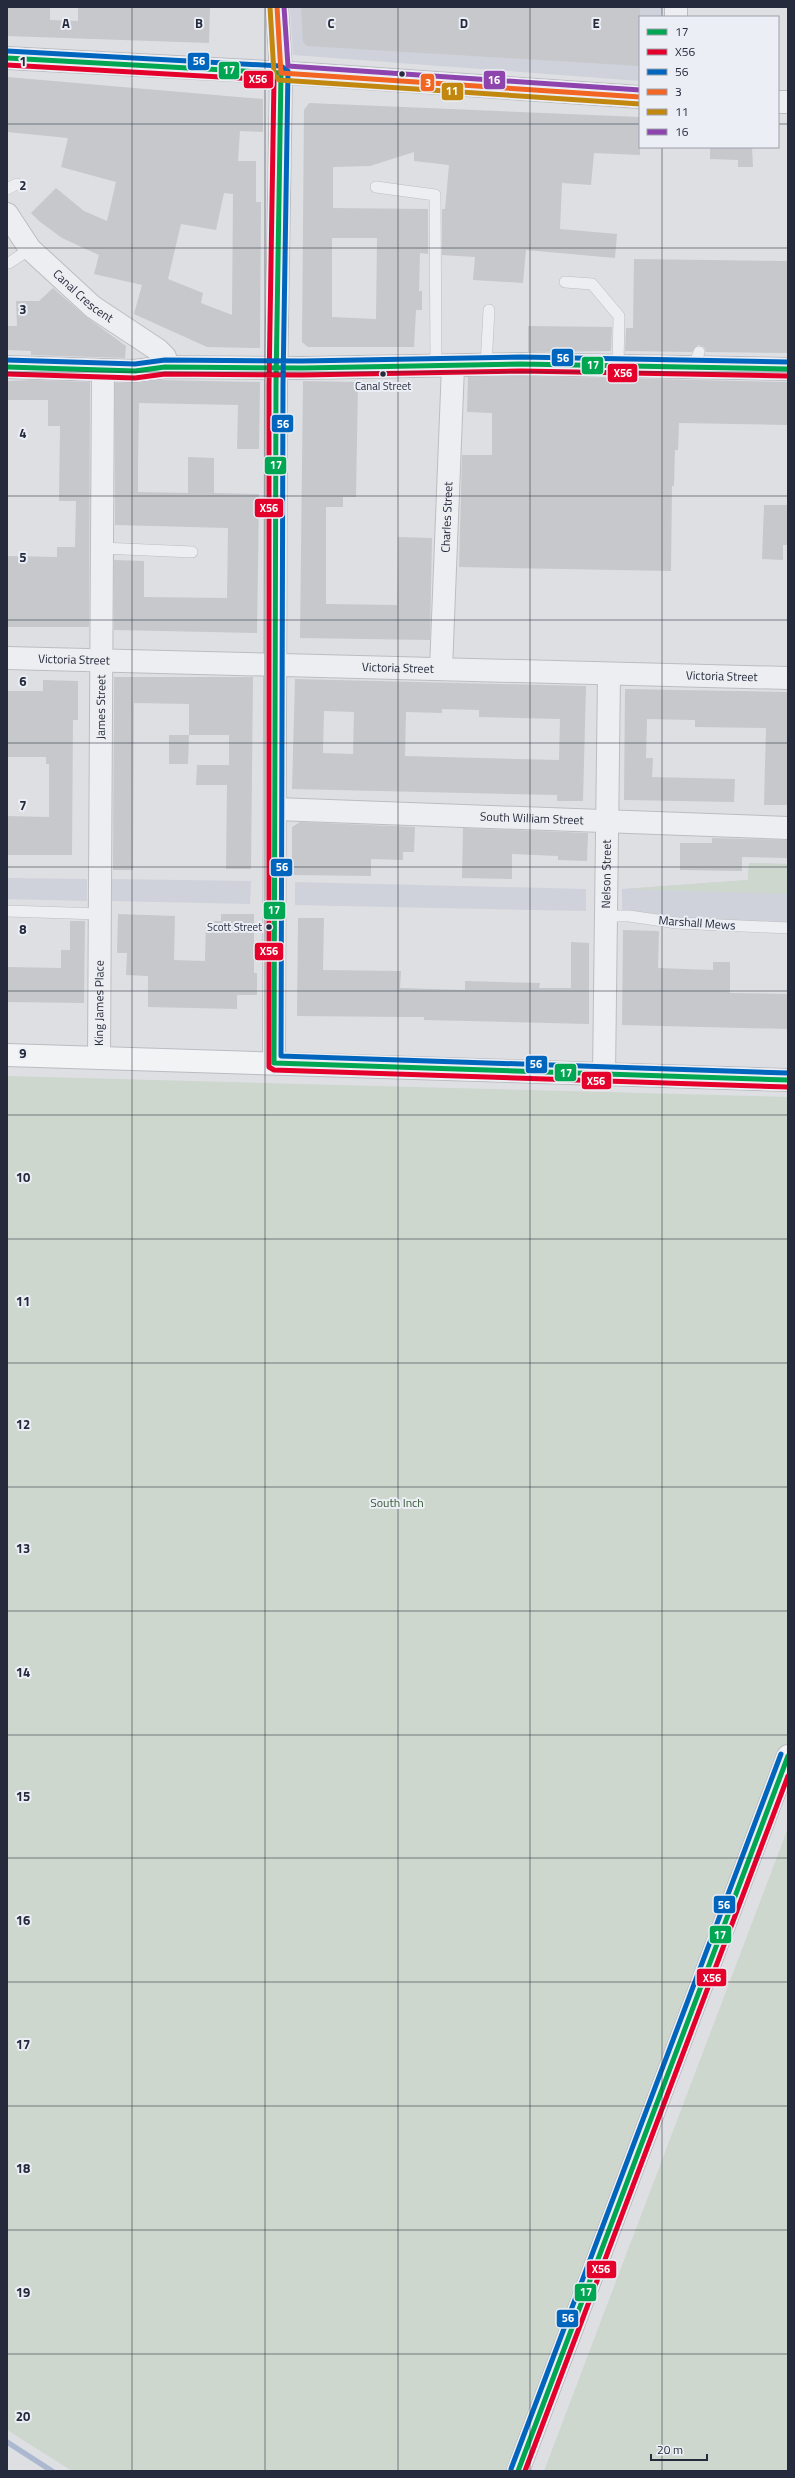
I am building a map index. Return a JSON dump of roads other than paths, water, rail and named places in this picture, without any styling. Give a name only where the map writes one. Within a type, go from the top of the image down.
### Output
[{"type":"main road","name":"King James Place","points":[[7,1056],[274,1063],[788,1080]]},
{"type":"main road","points":[[518,2471],[788,1756]]},
{"type":"street","points":[[274,1063],[277,368],[281,73],[277,7]]},
{"type":"street","points":[[7,58],[281,73],[639,96]]},
{"type":"street","name":"Canal Crescent","points":[[7,214],[30,249],[93,307],[158,350],[165,357],[165,367]]},
{"type":"street","points":[[7,367],[135,371],[165,367],[277,368],[618,365],[696,359],[788,369]]},
{"type":"street","name":"Charles Street","points":[[441,669],[444,366]]},
{"type":"street","name":"James Street","points":[[100,948],[103,371]]},
{"type":"street","name":"Victoria Street","points":[[7,658],[788,678]]},
{"type":"street","name":"Nelson Street","points":[[604,1075],[609,674]]},
{"type":"street","name":"South William Street","points":[[276,809],[788,828]]},
{"type":"street","name":"King James Place","points":[[100,948],[100,1058]]},
{"type":"lane","points":[[7,189],[17,184]]},
{"type":"lane","points":[[376,187],[435,195],[444,366]]},
{"type":"lane","points":[[9,263],[30,249]]},
{"type":"lane","points":[[565,282],[592,284],[619,316],[618,365]]},
{"type":"lane","points":[[486,365],[488,310]]},
{"type":"lane","points":[[102,548],[192,552]]},
{"type":"lane","points":[[7,911],[100,914]]},
{"type":"lane","name":"Marshall Mews","points":[[606,916],[629,916],[677,924],[788,928]]},
{"type":"waterway","points":[[7,2442],[52,2471]]},
{"type":"place","name":"Canal Street","points":[[383,374]]},
{"type":"place","name":"Scott Street","points":[[269,927]]},
{"type":"park label","name":"South Inch","points":[[397,1503]]}]
